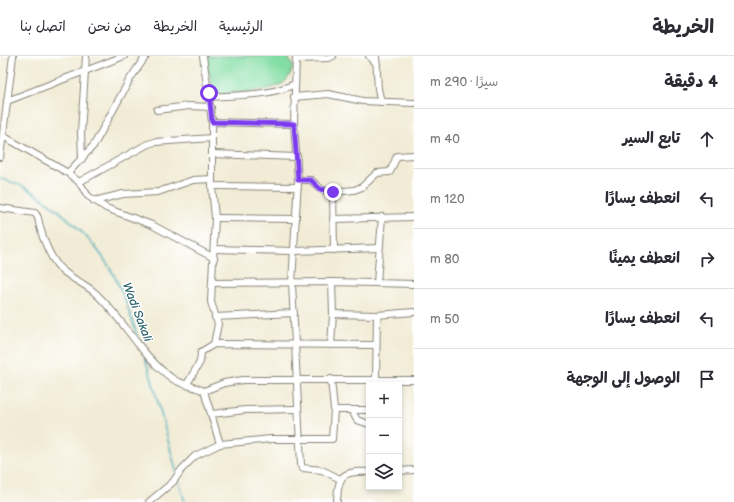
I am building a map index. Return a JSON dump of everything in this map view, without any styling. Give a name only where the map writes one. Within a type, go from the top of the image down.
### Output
[{"type":"street","points":[[0,158],[3,136],[2,122],[7,101],[13,56]]},
{"type":"street","points":[[82,159],[80,133],[86,56]]},
{"type":"street","points":[[7,101],[124,56]]},
{"type":"street","points":[[68,173],[94,145],[130,80],[146,56]]},
{"type":"street","points":[[203,56],[210,97],[212,122],[214,258],[211,302],[218,324],[214,344]]},
{"type":"street","points":[[333,56],[329,58],[296,57],[294,124],[298,183],[292,283],[301,467],[322,470],[340,479]]},
{"type":"street","points":[[369,56],[377,64]]},
{"type":"street","points":[[376,56],[381,102]]},
{"type":"street","points":[[210,97],[266,93],[295,84]]},
{"type":"street","points":[[294,97],[328,94],[363,101],[414,103]]},
{"type":"street","points":[[157,110],[189,106],[210,107]]},
{"type":"street","points":[[212,122],[294,124]]},
{"type":"street","points":[[3,136],[68,173],[79,182],[88,196],[94,201],[120,214],[152,225],[214,258]]},
{"type":"street","points":[[79,182],[148,144],[155,142],[212,138]]},
{"type":"street","points":[[212,154],[297,157]]},
{"type":"street","points":[[212,186],[298,183],[311,180],[320,189],[333,192],[358,189],[377,173],[390,172],[397,156],[414,155]]},
{"type":"street","points":[[94,201],[123,194],[158,192],[193,180],[212,179]]},
{"type":"street","points":[[333,192],[334,250]]},
{"type":"street","points":[[0,208],[35,213],[39,217],[40,228],[51,254],[59,266],[93,291],[125,325],[138,346],[147,356],[173,378],[204,391],[224,383],[243,380],[376,379],[390,382]]},
{"type":"street","points":[[377,283],[382,217]]},
{"type":"street","points":[[333,220],[414,217]]},
{"type":"street","points":[[214,218],[296,219]]},
{"type":"street","points":[[214,249],[334,250],[379,248]]},
{"type":"street","points":[[213,283],[332,282],[414,284]]},
{"type":"street","points":[[331,346],[333,314],[332,282]]},
{"type":"street","points":[[333,314],[377,315],[414,312]]},
{"type":"street","points":[[215,317],[294,313]]},
{"type":"street","points":[[376,379],[377,315]]},
{"type":"street","points":[[187,384],[200,362],[201,352],[214,344],[295,346],[376,345]]},
{"type":"street","points":[[149,502],[173,482],[182,469],[195,456],[220,444],[237,441],[271,439],[332,439],[334,410],[331,379]]},
{"type":"street","points":[[401,382],[414,380]]},
{"type":"street","points":[[204,391],[220,444]]},
{"type":"street","points":[[212,414],[245,410],[297,409]]},
{"type":"street","points":[[334,410],[366,410]]},
{"type":"street","points":[[352,411],[358,420],[366,423]]},
{"type":"street","points":[[402,472],[414,470]]},
{"type":"street","points":[[337,502],[338,484],[340,479],[352,471],[366,472]]},
{"type":"green space","points":[[205,56],[287,56],[293,66],[286,80],[282,84],[275,87],[258,91],[214,95]]},
{"type":"waterway","name":"Wadi Sakali","points":[[0,178],[25,187],[62,213],[83,233],[101,254],[118,284],[139,342]]},
{"type":"waterway","name":"Wadi Sakali","points":[[144,355],[177,474]]},
{"type":"waterway","name":"Wadi Sakali","points":[[178,478],[185,502]]},
{"type":"route","points":[[209,93],[212,122],[294,124],[298,180],[311,180],[320,189],[333,192]]}]
